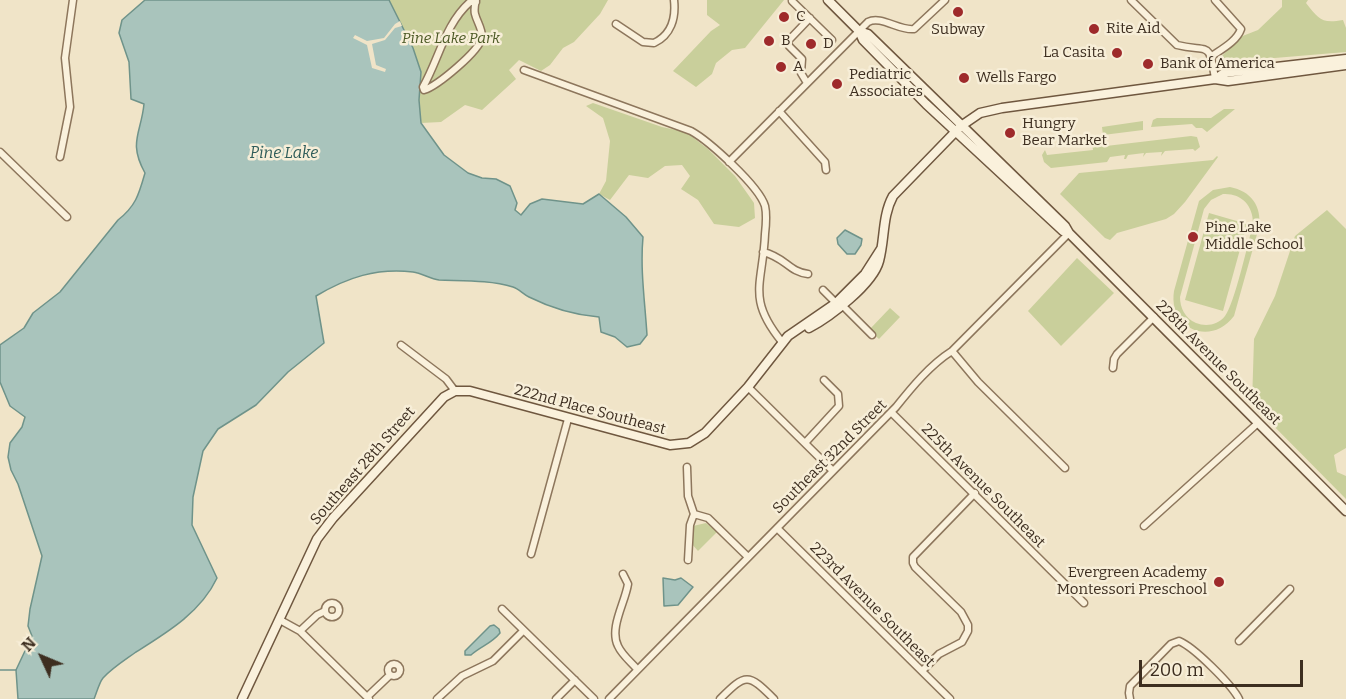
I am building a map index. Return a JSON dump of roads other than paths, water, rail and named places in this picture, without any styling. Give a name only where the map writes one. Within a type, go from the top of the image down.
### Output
[{"type":"main road","name":"228th Avenue Southeast","points":[[828,0],[859,31],[863,40],[958,129],[1053,223],[1062,231],[1069,233],[1346,511]]},
{"type":"main road","points":[[1215,79],[1225,73],[1346,59]]},
{"type":"main road","points":[[782,342],[823,320],[876,268],[887,211],[893,196],[973,116],[988,110],[1215,79],[1228,81],[1346,65]]},
{"type":"main road","name":"222nd Place Southeast","points":[[455,391],[470,391],[568,419],[677,446],[696,440],[713,426],[748,387],[782,342]]},
{"type":"main road","name":"Southeast 28th Street","points":[[243,698],[312,547],[325,529],[433,406],[455,391]]},
{"type":"street","points":[[60,157],[70,107],[65,58],[73,0]]},
{"type":"street","points":[[616,24],[643,42],[659,41],[672,25],[675,14],[674,0]]},
{"type":"street","points":[[729,162],[868,22],[874,20],[905,29],[914,29],[945,0]]},
{"type":"street","points":[[1131,0],[1177,45],[1201,47],[1212,56],[1215,79]]},
{"type":"street","points":[[1212,56],[1241,32],[1241,29],[1215,0]]},
{"type":"street","points":[[476,1],[475,13],[482,31],[482,40],[453,70],[424,90],[423,87],[434,68],[441,44],[449,30],[463,8],[470,2],[476,1]]},
{"type":"street","points":[[792,1],[832,40]]},
{"type":"street","points":[[807,83],[801,73],[802,59],[789,46],[788,41],[810,18]]},
{"type":"street","points":[[524,70],[691,131],[708,142],[729,162],[758,194],[765,206],[764,252],[759,293],[761,308],[771,328],[782,342]]},
{"type":"street","points":[[779,111],[825,162],[826,170]]},
{"type":"street","points":[[0,152],[67,217]]},
{"type":"street","name":"Southeast 32nd Street","points":[[609,699],[891,412],[904,395],[952,351],[1069,233]]},
{"type":"street","points":[[764,252],[779,256],[797,272],[808,274]]},
{"type":"street","points":[[824,290],[872,335]]},
{"type":"street","points":[[1113,368],[1117,354],[1154,317]]},
{"type":"street","points":[[401,345],[446,379],[455,391]]},
{"type":"street","points":[[952,351],[978,382],[1065,468]]},
{"type":"street","points":[[805,443],[839,406],[837,394],[824,380]]},
{"type":"street","points":[[748,387],[832,470]]},
{"type":"street","name":"225th Avenue Southeast","points":[[891,412],[1084,603]]},
{"type":"street","points":[[531,554],[568,419]]},
{"type":"street","points":[[1144,526],[1258,423]]},
{"type":"street","points":[[687,467],[688,496],[694,514],[690,525],[688,560]]},
{"type":"street","points":[[922,671],[939,654],[962,642],[968,632],[964,615],[915,567],[913,557],[975,493]]},
{"type":"street","points":[[694,514],[708,518],[748,557]]},
{"type":"street","name":"223rd Avenue Southeast","points":[[777,528],[950,699]]},
{"type":"street","points":[[623,574],[628,584],[617,622],[616,640],[621,651],[637,669]]},
{"type":"street","points":[[1239,641],[1290,589]]},
{"type":"street","points":[[502,609],[594,699]]},
{"type":"street","points":[[300,632],[317,615],[325,611]]},
{"type":"street","points":[[280,620],[300,632],[368,698],[390,675]]},
{"type":"street","points":[[437,699],[462,676],[493,661],[524,631]]},
{"type":"street","points":[[1129,696],[1130,686],[1167,647],[1179,641],[1191,648],[1230,685],[1239,699]]},
{"type":"street","points":[[720,699],[735,684],[747,679],[758,682],[774,699]]},
{"type":"street","points":[[556,699],[575,680]]},
{"type":"water","name":"Pine Lake","points":[[145,0],[389,0],[413,48],[421,72],[419,100],[421,123],[444,155],[468,173],[482,178],[496,179],[510,186],[517,203],[515,210],[521,215],[530,204],[542,199],[583,204],[599,194],[626,217],[643,237],[642,274],[647,335],[640,344],[627,347],[615,337],[601,332],[599,317],[554,308],[515,288],[504,285],[476,281],[439,280],[413,272],[387,271],[363,275],[316,296],[324,343],[288,372],[256,405],[218,429],[203,451],[193,497],[192,525],[217,578],[202,601],[160,637],[107,674],[100,682],[94,699],[18,699],[16,670],[32,636],[28,626],[30,609],[42,556],[8,457],[10,443],[22,427],[25,417],[10,406],[0,382],[0,345],[24,328],[33,313],[60,292],[118,220],[133,205],[139,193],[145,173],[136,145],[144,104],[131,99],[129,62],[119,33],[122,20]]},
{"type":"water","points":[[845,230],[862,239],[855,254],[847,254],[838,244],[837,238]]},
{"type":"water","points":[[663,578],[675,580],[681,578],[693,587],[678,605],[664,606]]},
{"type":"water","points":[[494,625],[500,633],[497,637],[471,655],[465,655],[465,651],[490,626]]},
{"type":"waterway","points":[[0,670],[16,670]]},
{"type":"place","name":"Subway","points":[[958,12]]},
{"type":"place","name":"C","points":[[784,17]]},
{"type":"place","name":"Rite Aid","points":[[1094,29]]},
{"type":"place","name":"B","points":[[769,41]]},
{"type":"place","name":"D","points":[[811,44]]},
{"type":"place","name":"La Casita","points":[[1117,53]]},
{"type":"place","name":"Bank of America","points":[[1148,64]]},
{"type":"place","name":"A","points":[[781,67]]},
{"type":"place","name":"Wells Fargo","points":[[964,78]]},
{"type":"place","name":"Pediatric Associates","points":[[837,84]]},
{"type":"place","name":"Hungry Bear Market","points":[[1010,133]]},
{"type":"place","name":"Pine Lake Middle School","points":[[1193,237]]},
{"type":"place","name":"Evergreen Academy Montessori Preschool","points":[[1219,582]]},
{"type":"park label","name":"Pine Lake Park","points":[[451,39]]}]
